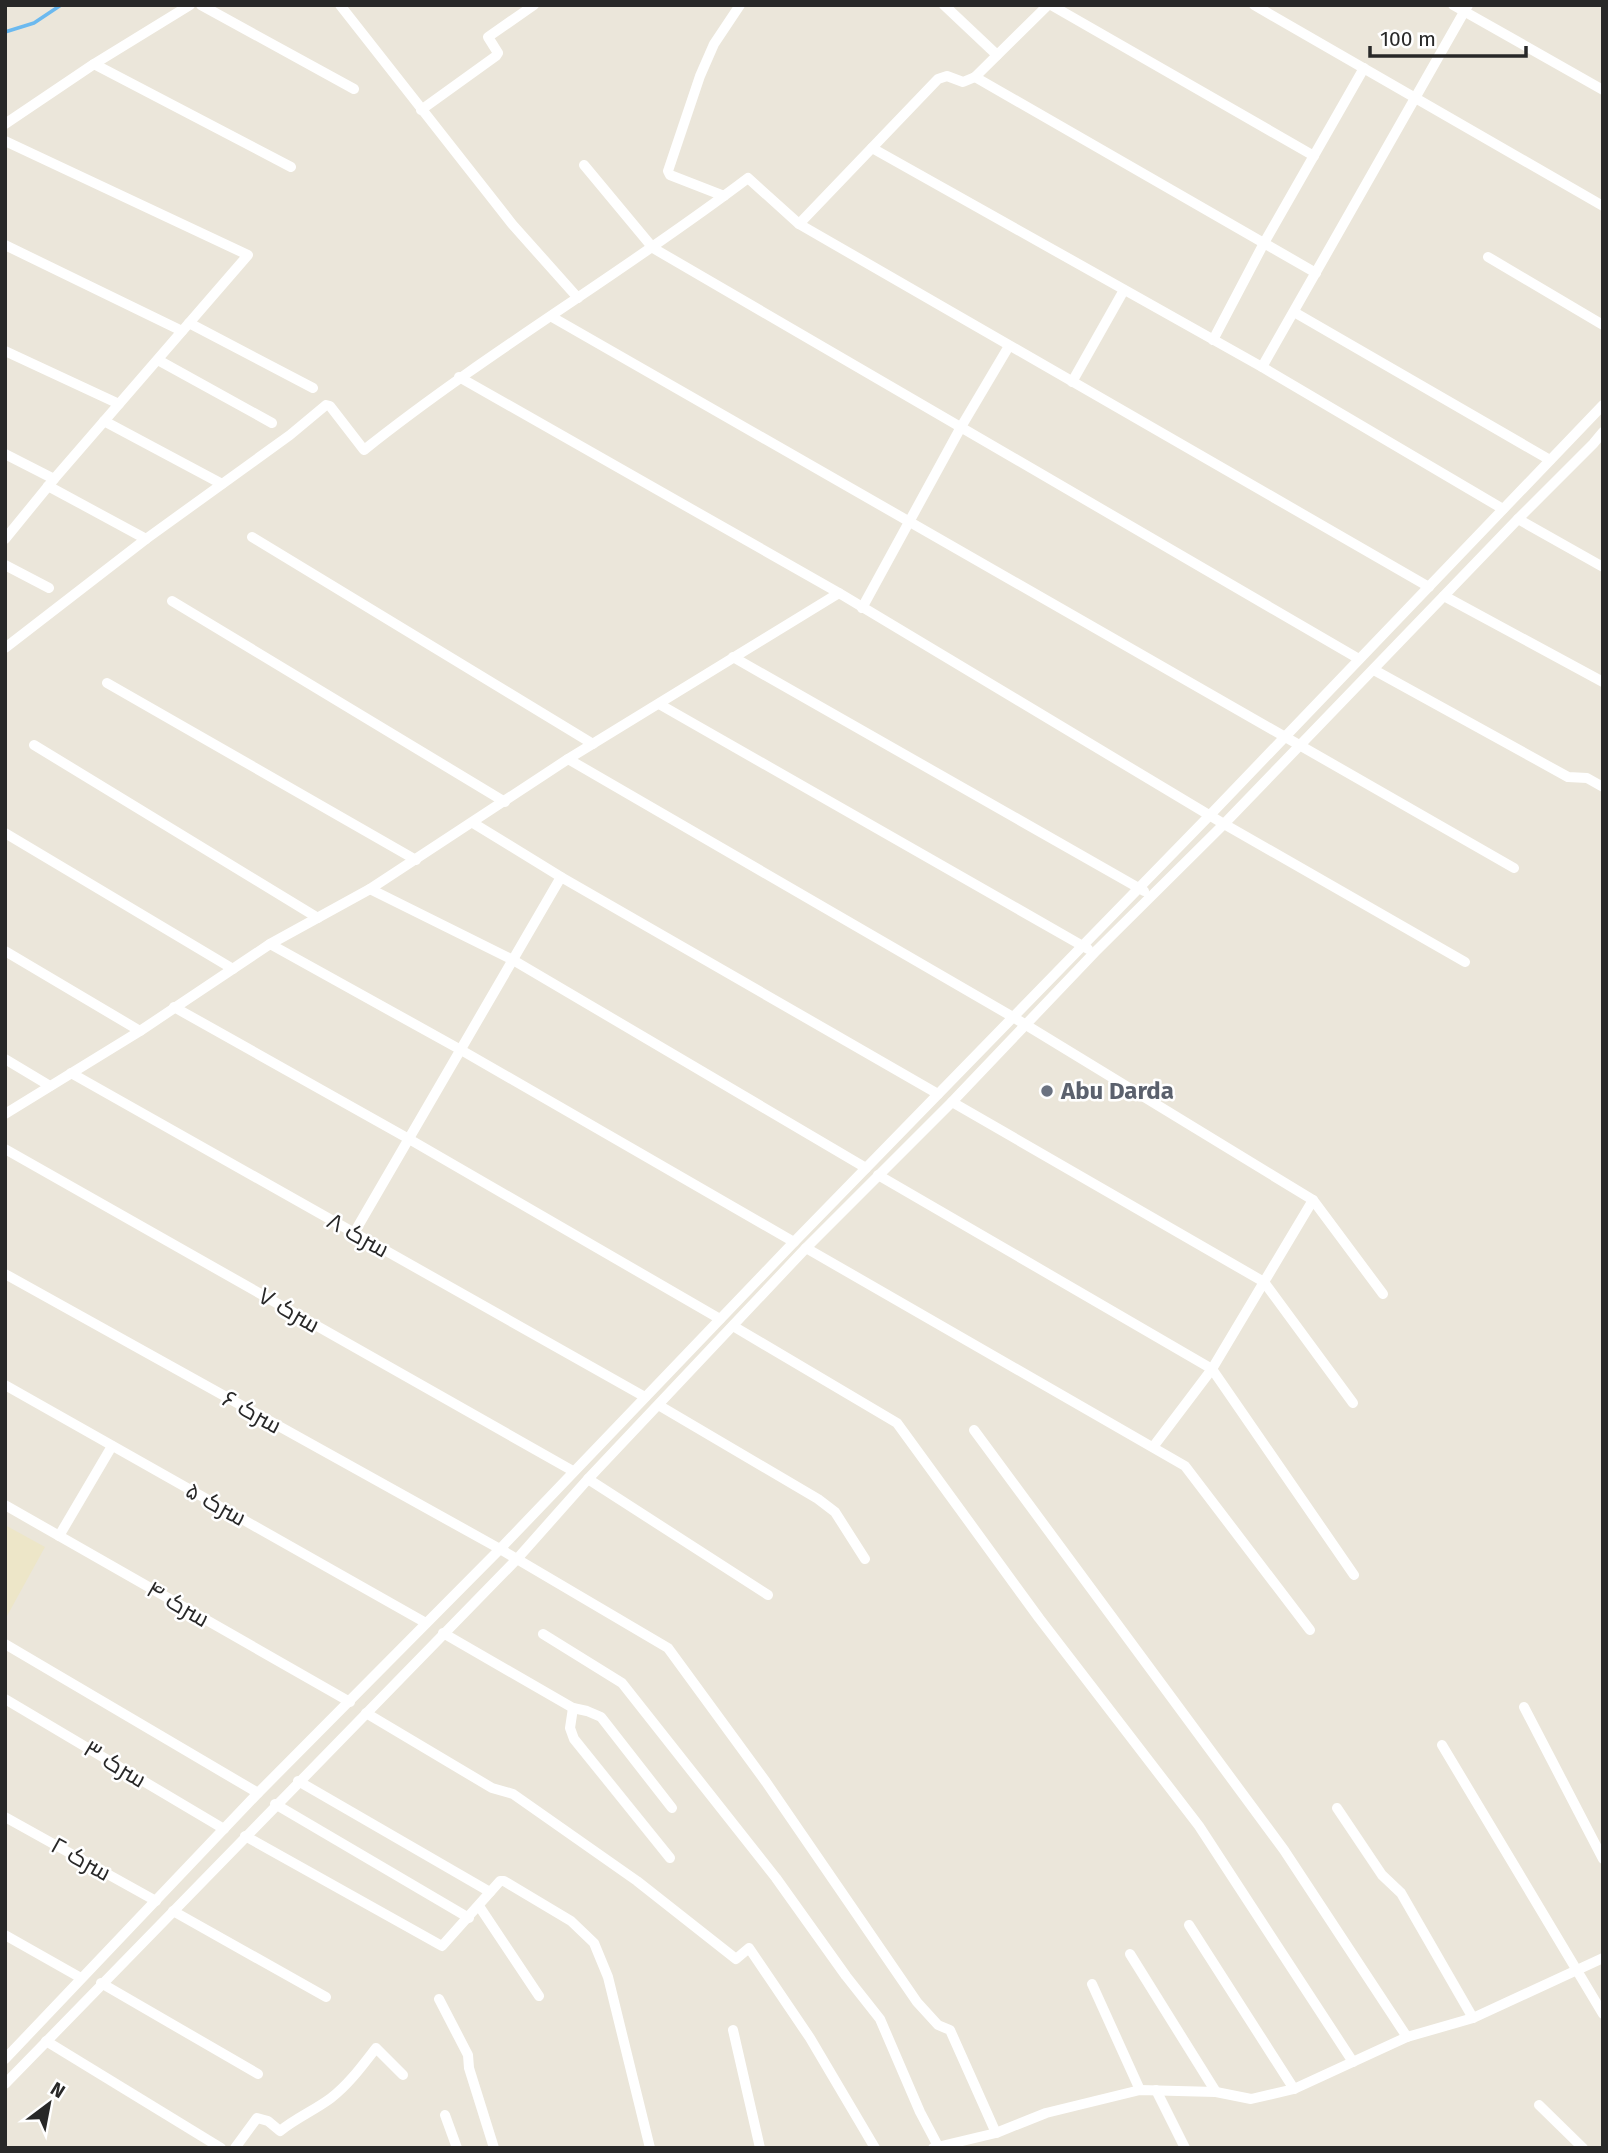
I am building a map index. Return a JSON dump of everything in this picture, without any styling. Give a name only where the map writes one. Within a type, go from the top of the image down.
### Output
[{"type":"street","points":[[5,124],[94,64],[190,5]]},
{"type":"street","points":[[201,5],[354,89]]},
{"type":"street","points":[[340,5],[512,224],[578,298]]},
{"type":"street","points":[[421,110],[496,56],[498,53],[488,37],[534,5]]},
{"type":"street","points":[[724,196],[670,175],[668,170],[700,76],[714,44],[740,5]]},
{"type":"street","points":[[944,5],[997,55]]},
{"type":"street","points":[[799,224],[937,79],[947,76],[964,82],[975,77],[1050,5],[1314,156]]},
{"type":"street","points":[[1254,5],[1603,206]]},
{"type":"street","points":[[1453,5],[1466,8],[1603,90]]},
{"type":"street","points":[[1262,368],[1466,8]]},
{"type":"street","points":[[94,64],[291,167]]},
{"type":"street","points":[[1213,340],[1264,243],[1364,68]]},
{"type":"street","points":[[975,77],[1316,273]]},
{"type":"street","points":[[5,141],[248,255],[5,539]]},
{"type":"street","points":[[872,148],[1262,368],[1503,509]]},
{"type":"street","points":[[584,165],[653,248],[1359,659]]},
{"type":"street","points":[[5,648],[146,539],[290,435],[326,405],[330,405],[364,450],[459,377],[653,248],[750,177],[799,224],[1429,587]]},
{"type":"street","points":[[5,245],[313,388]]},
{"type":"street","points":[[1488,257],[1603,324]]},
{"type":"street","points":[[1072,382],[1124,290]]},
{"type":"street","points":[[1294,312],[1550,460]]},
{"type":"street","points":[[552,317],[1514,868]]},
{"type":"street","points":[[862,608],[961,427],[1009,346]]},
{"type":"street","points":[[5,351],[119,404]]},
{"type":"street","points":[[158,360],[272,423]]},
{"type":"street","points":[[459,377],[839,593],[1224,824],[1465,962]]},
{"type":"street","points":[[5,2059],[258,1793],[500,1549],[1603,405]]},
{"type":"street","points":[[104,421],[222,484]]},
{"type":"street","points":[[5,2084],[275,1804],[517,1559],[806,1248],[953,1102],[1518,519],[1598,447],[1603,432]]},
{"type":"street","points":[[5,454],[146,539]]},
{"type":"street","points":[[1518,519],[1603,567]]},
{"type":"street","points":[[252,537],[593,744]]},
{"type":"street","points":[[5,565],[49,588]]},
{"type":"street","points":[[5,1114],[140,1031],[270,944],[370,889],[593,744],[839,593]]},
{"type":"street","points":[[1444,596],[1603,682]]},
{"type":"street","points":[[172,601],[505,802]]},
{"type":"street","points":[[733,657],[1152,896]]},
{"type":"street","points":[[1374,670],[1569,777],[1587,778],[1603,787]]},
{"type":"street","points":[[107,683],[416,860]]},
{"type":"street","points":[[659,704],[1095,953]]},
{"type":"street","points":[[34,744],[318,918]]},
{"type":"street","points":[[568,760],[1013,1017],[1313,1200],[1383,1294]]},
{"type":"street","points":[[473,823],[561,877],[939,1094]]},
{"type":"street","points":[[5,833],[233,969]]},
{"type":"street","points":[[355,1233],[561,877]]},
{"type":"street","points":[[370,889],[513,960],[866,1168]]},
{"type":"street","points":[[270,944],[461,1050],[794,1242]]},
{"type":"street","points":[[5,951],[140,1031]]},
{"type":"street","points":[[174,1007],[720,1319]]},
{"type":"street","points":[[5,1059],[50,1086]]},
{"type":"street","name":"سرک ۸","points":[[71,1073],[645,1397]]},
{"type":"street","points":[[953,1102],[1264,1282],[1353,1403]]},
{"type":"street","name":"سرک ۷","points":[[5,1149],[573,1471]]},
{"type":"street","points":[[878,1175],[1212,1369],[1354,1575]]},
{"type":"street","points":[[1153,1447],[1212,1369],[1313,1200]]},
{"type":"street","points":[[806,1248],[1185,1466],[1310,1630]]},
{"type":"street","name":"سرک ۶","points":[[5,1274],[500,1549],[668,1648],[766,1782],[917,2002],[938,2025],[950,2030],[996,2133]]},
{"type":"street","points":[[733,1326],[897,1423],[1039,1618],[1199,1826],[1353,2062]]},
{"type":"street","name":"سرک ۵","points":[[5,1385],[426,1623]]},
{"type":"street","points":[[660,1406],[818,1499],[835,1512],[865,1559]]},
{"type":"street","points":[[974,1430],[1284,1850],[1407,2037]]},
{"type":"street","points":[[59,1536],[111,1446]]},
{"type":"street","points":[[589,1479],[768,1595]]},
{"type":"street","name":"سرک ۴","points":[[5,1506],[350,1702]]},
{"type":"street","points":[[443,1633],[573,1708],[601,1717],[672,1808]]},
{"type":"street","points":[[543,1634],[622,1683],[776,1878],[880,2019],[936,2147],[996,2133],[1046,2113],[1140,2090],[1216,2092],[1251,2099],[1294,2089],[1407,2037],[1473,2018],[1603,1958]]},
{"type":"street","points":[[5,1644],[258,1793]]},
{"type":"street","name":"سرک ۳","points":[[5,1699],[224,1829]]},
{"type":"street","points":[[1524,1707],[1603,1859]]},
{"type":"street","points":[[573,1708],[570,1728],[574,1740],[670,1858]]},
{"type":"street","points":[[366,1713],[492,1788],[513,1794],[637,1881],[736,1959],[749,1948],[810,2038],[875,2148]]},
{"type":"street","points":[[1442,1745],[1603,2014]]},
{"type":"street","points":[[298,1781],[490,1892]]},
{"type":"street","points":[[275,1804],[469,1918]]},
{"type":"street","points":[[1337,1808],[1381,1875],[1401,1893],[1473,2018]]},
{"type":"street","name":"سرک ۲","points":[[5,1817],[156,1901]]},
{"type":"street","points":[[245,1836],[442,1946],[500,1881],[571,1921],[594,1943],[608,1977],[650,2148]]},
{"type":"street","points":[[478,1906],[539,1996]]},
{"type":"street","points":[[173,1911],[326,1997]]},
{"type":"street","points":[[1189,1925],[1294,2089]]},
{"type":"street","points":[[5,1935],[81,1978]]},
{"type":"street","points":[[1129,1954],[1216,2092]]},
{"type":"street","points":[[101,1983],[258,2074]]},
{"type":"street","points":[[1092,1984],[1140,2090]]},
{"type":"street","points":[[439,1999],[468,2055],[469,2068],[494,2148]]},
{"type":"street","points":[[733,2030],[760,2148]]},
{"type":"street","points":[[46,2040],[221,2148]]},
{"type":"street","points":[[235,2148],[257,2118],[268,2121],[280,2131],[295,2118],[331,2098],[352,2079],[376,2048],[403,2075]]},
{"type":"street","points":[[1156,2090],[1185,2148]]},
{"type":"street","points":[[1539,2105],[1583,2148]]},
{"type":"street","points":[[444,2115],[457,2148]]},
{"type":"shaded area","points":[[5,1525],[45,1547],[7,1616],[5,1615]]},
{"type":"waterway","points":[[5,32],[34,23],[61,5]]},
{"type":"place","name":"Abu Darda","points":[[1047,1091]]}]
